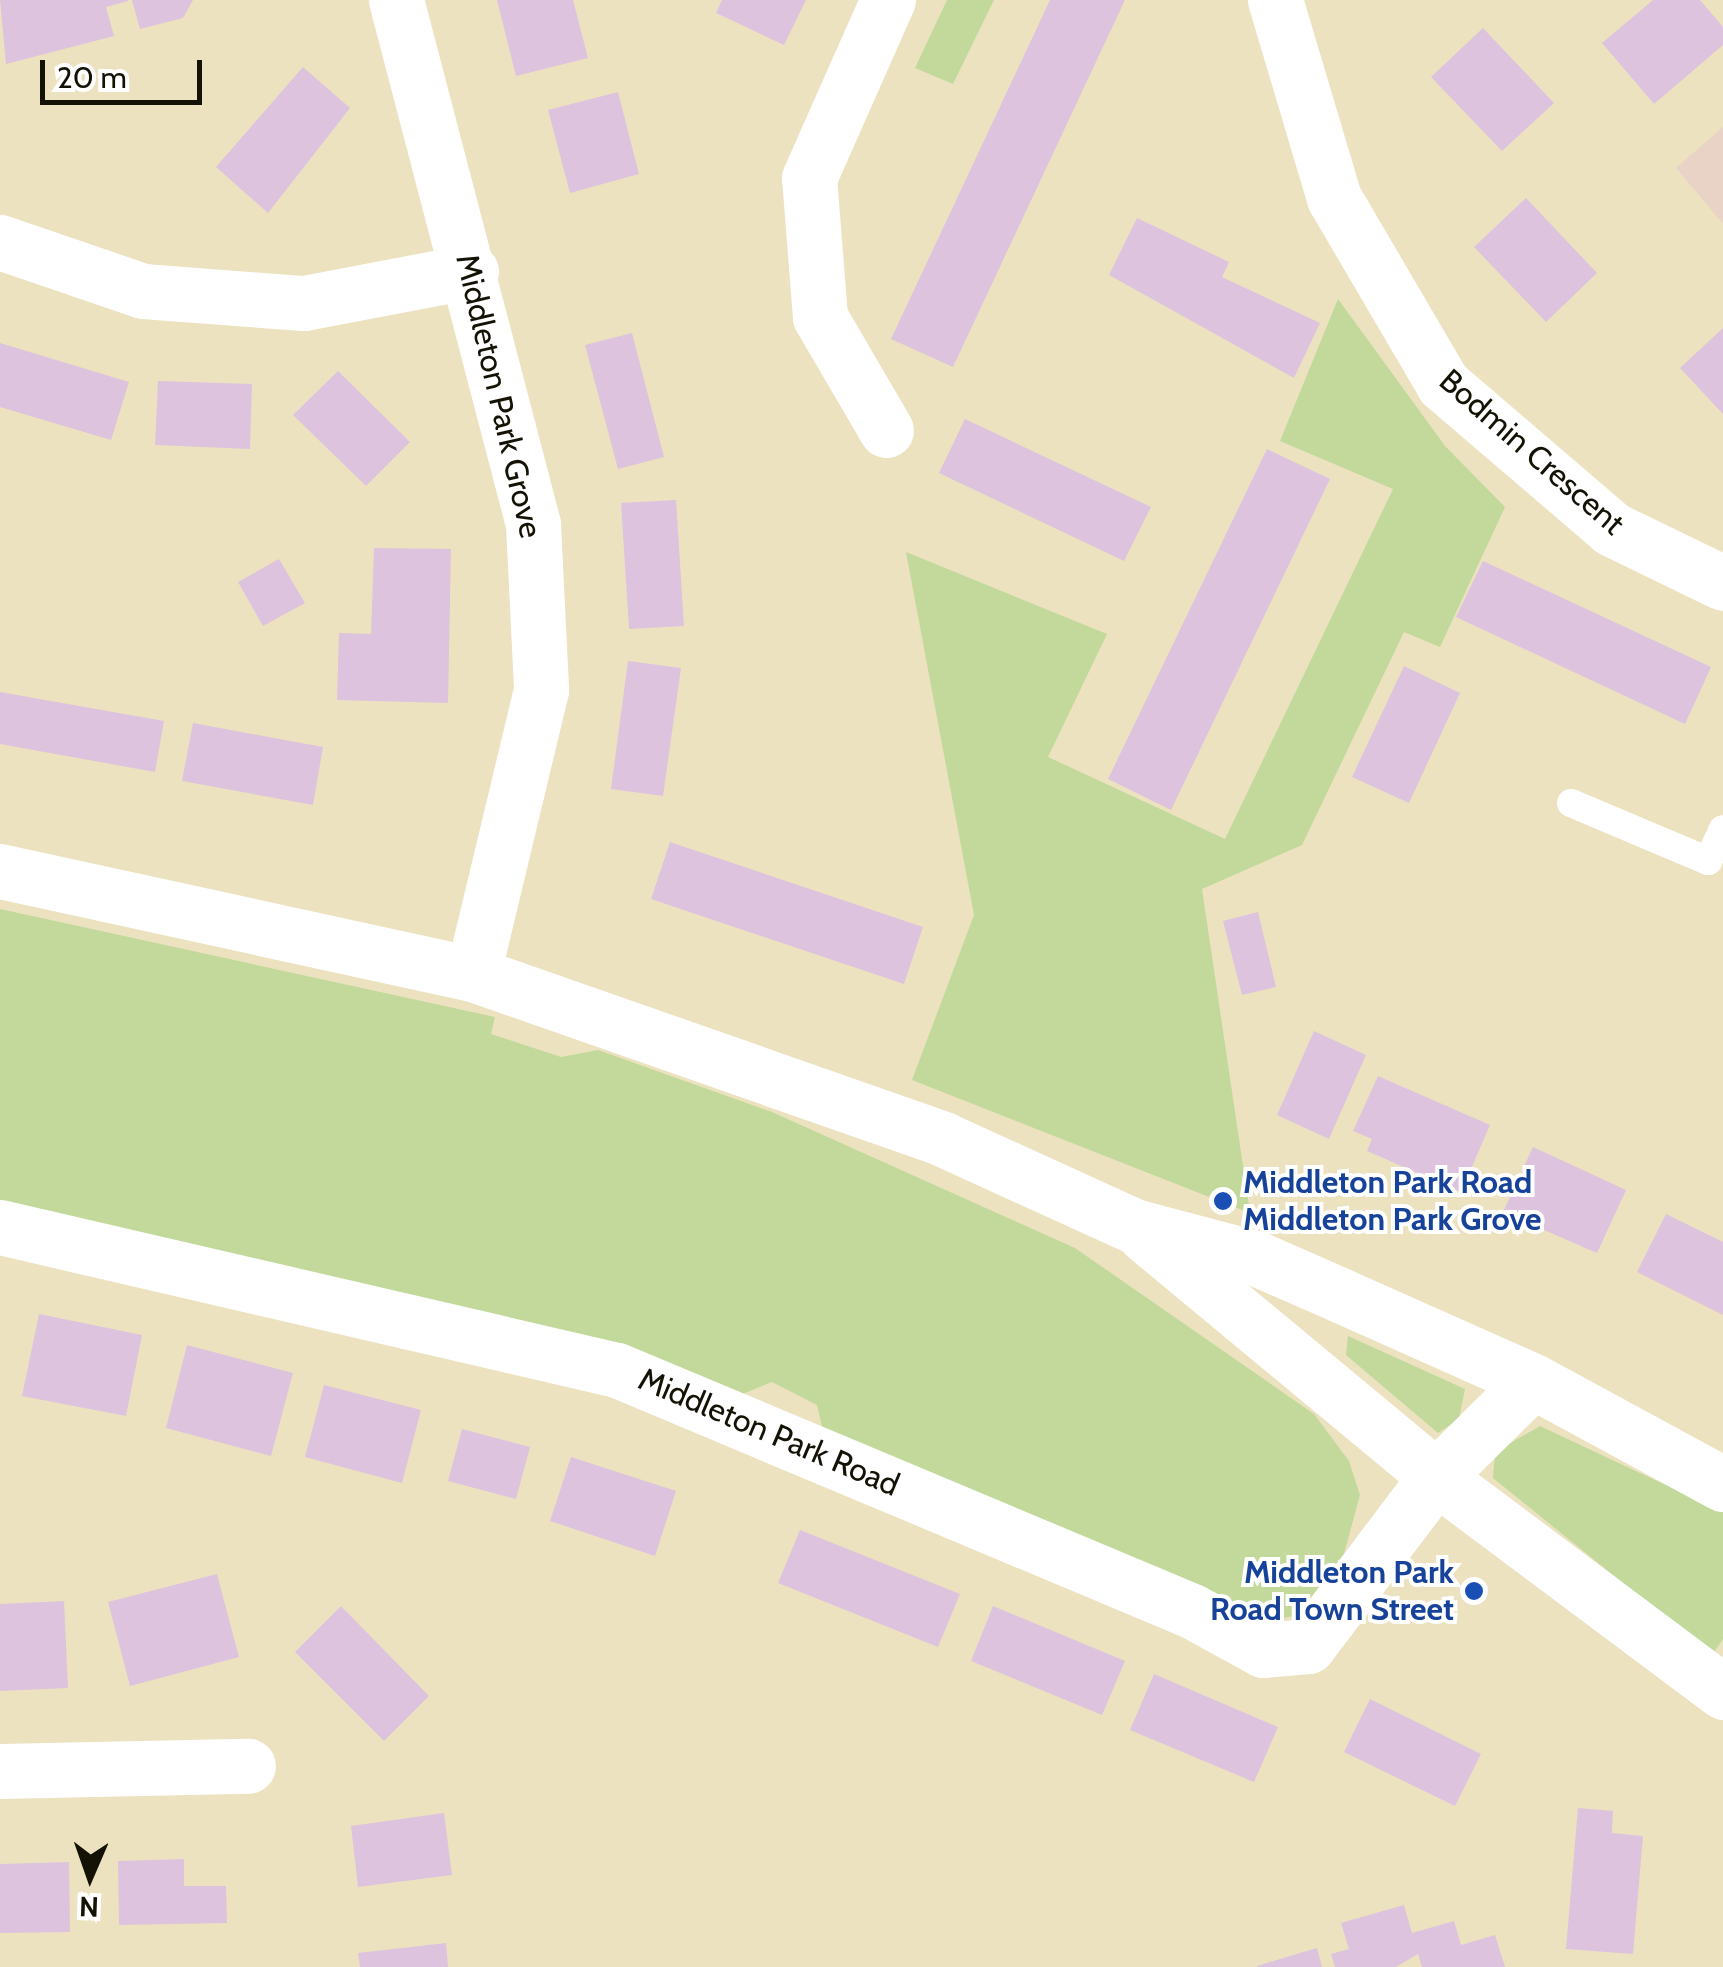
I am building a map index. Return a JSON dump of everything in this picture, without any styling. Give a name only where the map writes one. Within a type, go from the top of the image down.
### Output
[{"type":"street","name":"Middleton Park Grove","points":[[396,0],[471,271],[533,524],[541,690],[473,974]]},
{"type":"street","points":[[886,430],[820,318],[809,178],[888,0]]},
{"type":"street","name":"Bodmin Crescent","points":[[1275,0],[1334,198],[1444,384],[1612,529],[1723,584]]},
{"type":"street","points":[[0,242],[142,291],[304,303],[471,271]]},
{"type":"street","points":[[0,871],[473,974],[943,1139],[1134,1226],[1258,1259],[1533,1381],[1723,1484]]},
{"type":"street","points":[[1134,1226],[1436,1477],[1723,1692]]},
{"type":"street","name":"Middleton Park Road","points":[[0,1228],[618,1370],[1192,1611],[1263,1650],[1308,1646],[1436,1477],[1533,1381]]},
{"type":"street","points":[[0,1772],[248,1766]]},
{"type":"lane","points":[[1571,802],[1708,860],[1723,829]]},
{"type":"shaded area","points":[[1723,127],[1723,224],[1676,168]]},
{"type":"green space","points":[[947,0],[994,0],[953,84],[915,68]]},
{"type":"green space","points":[[1338,299],[1445,446],[1505,507],[1440,647],[1404,632],[1302,845],[1202,889],[1250,1213],[912,1080],[974,915],[906,552],[1107,634],[1048,757],[1225,839],[1393,489],[1280,441]]},
{"type":"green space","points":[[0,909],[495,1017],[491,1034],[561,1057],[598,1050],[772,1112],[1075,1248],[1314,1414],[1349,1461],[1360,1495],[1341,1565],[1311,1614],[1258,1621],[824,1435],[817,1405],[772,1382],[740,1395],[406,1296],[0,1206]]},
{"type":"green space","points":[[1348,1336],[1465,1389],[1459,1419],[1438,1433],[1346,1355]]},
{"type":"green space","points":[[1540,1426],[1723,1512],[1723,1639],[1712,1655],[1493,1478],[1495,1452]]},
{"type":"building","points":[[0,0],[128,1],[106,7],[114,36],[6,64]]},
{"type":"building","points":[[132,0],[193,0],[183,18],[140,29]]},
{"type":"building","points":[[497,0],[573,0],[588,58],[516,76]]},
{"type":"building","points":[[722,0],[806,0],[784,45],[716,13]]},
{"type":"building","points":[[1050,0],[1125,0],[953,367],[891,339]]},
{"type":"building","points":[[1653,0],[1700,0],[1723,27],[1723,45],[1654,104],[1602,43]]},
{"type":"building","points":[[1483,28],[1554,103],[1502,151],[1431,77]]},
{"type":"building","points":[[303,67],[350,108],[268,213],[216,167]]},
{"type":"building","points":[[618,92],[639,174],[570,193],[548,110]]},
{"type":"building","points":[[1526,198],[1597,273],[1546,322],[1474,247]]},
{"type":"building","points":[[1137,218],[1229,262],[1222,277],[1320,323],[1294,378],[1109,275]]},
{"type":"building","points":[[1723,328],[1723,414],[1680,368]]},
{"type":"building","points":[[632,333],[664,457],[618,469],[585,345]]},
{"type":"building","points":[[0,343],[129,382],[111,440],[0,407]]},
{"type":"building","points":[[338,371],[410,442],[366,486],[293,415]]},
{"type":"building","points":[[158,381],[252,384],[250,449],[155,445]]},
{"type":"building","points":[[965,419],[1151,507],[1124,561],[939,473]]},
{"type":"building","points":[[1267,449],[1330,479],[1171,810],[1108,779]]},
{"type":"building","points":[[676,500],[684,626],[629,629],[621,503]]},
{"type":"building","points":[[374,548],[451,549],[448,703],[337,700],[339,633],[371,634]]},
{"type":"building","points":[[279,559],[305,603],[263,626],[238,582]]},
{"type":"building","points":[[1483,561],[1711,667],[1685,724],[1456,617]]},
{"type":"building","points":[[628,661],[681,668],[663,796],[611,789]]},
{"type":"building","points":[[1404,666],[1460,693],[1409,803],[1352,777]]},
{"type":"building","points":[[0,692],[164,721],[155,772],[0,744]]},
{"type":"building","points":[[193,723],[323,747],[313,805],[182,781]]},
{"type":"building","points":[[670,842],[923,927],[904,984],[651,899]]},
{"type":"building","points":[[1258,912],[1276,987],[1242,995],[1223,921]]},
{"type":"building","points":[[1314,1031],[1366,1055],[1329,1139],[1277,1115]]},
{"type":"building","points":[[1378,1076],[1490,1125],[1461,1192],[1367,1151],[1372,1139],[1353,1131]]},
{"type":"building","points":[[1533,1147],[1626,1190],[1597,1253],[1503,1212]]},
{"type":"building","points":[[1666,1214],[1723,1242],[1723,1315],[1637,1272]]},
{"type":"building","points":[[39,1314],[142,1335],[126,1416],[22,1396]]},
{"type":"building","points":[[187,1345],[293,1373],[271,1456],[166,1428]]},
{"type":"building","points":[[324,1385],[421,1410],[402,1483],[305,1457]]},
{"type":"building","points":[[462,1429],[530,1447],[516,1499],[448,1481]]},
{"type":"building","points":[[571,1457],[676,1491],[655,1556],[550,1521]]},
{"type":"building","points":[[800,1530],[960,1594],[938,1647],[778,1583]]},
{"type":"building","points":[[217,1574],[239,1657],[130,1686],[108,1602]]},
{"type":"building","points":[[64,1601],[68,1688],[0,1691],[0,1604]]},
{"type":"building","points":[[341,1606],[429,1696],[384,1741],[295,1652]]},
{"type":"building","points":[[993,1606],[1125,1661],[1102,1715],[971,1661]]},
{"type":"building","points":[[1154,1674],[1278,1727],[1254,1782],[1130,1730]]},
{"type":"building","points":[[1370,1699],[1481,1754],[1455,1806],[1344,1752]]},
{"type":"building","points":[[1578,1808],[1613,1811],[1612,1833],[1643,1836],[1633,1954],[1566,1949]]},
{"type":"building","points":[[444,1813],[452,1875],[358,1887],[351,1826]]},
{"type":"building","points":[[184,1859],[184,1886],[226,1886],[227,1923],[119,1925],[118,1861]]},
{"type":"building","points":[[69,1862],[70,1932],[0,1933],[0,1864]]},
{"type":"building","points":[[1404,1905],[1412,1933],[1454,1921],[1461,1945],[1495,1935],[1505,1967],[1422,1967],[1418,1954],[1396,1967],[1335,1967],[1331,1954],[1349,1949],[1341,1923]]},
{"type":"building","points":[[446,1943],[448,1967],[360,1967],[358,1953]]},
{"type":"building","points":[[1317,1948],[1322,1967],[1257,1967],[1257,1966]]},
{"type":"place","name":"Middleton Park Road Middleton Park Grove","points":[[1223,1201]]},
{"type":"place","name":"Middleton Park Road Town Street","points":[[1474,1591]]}]
